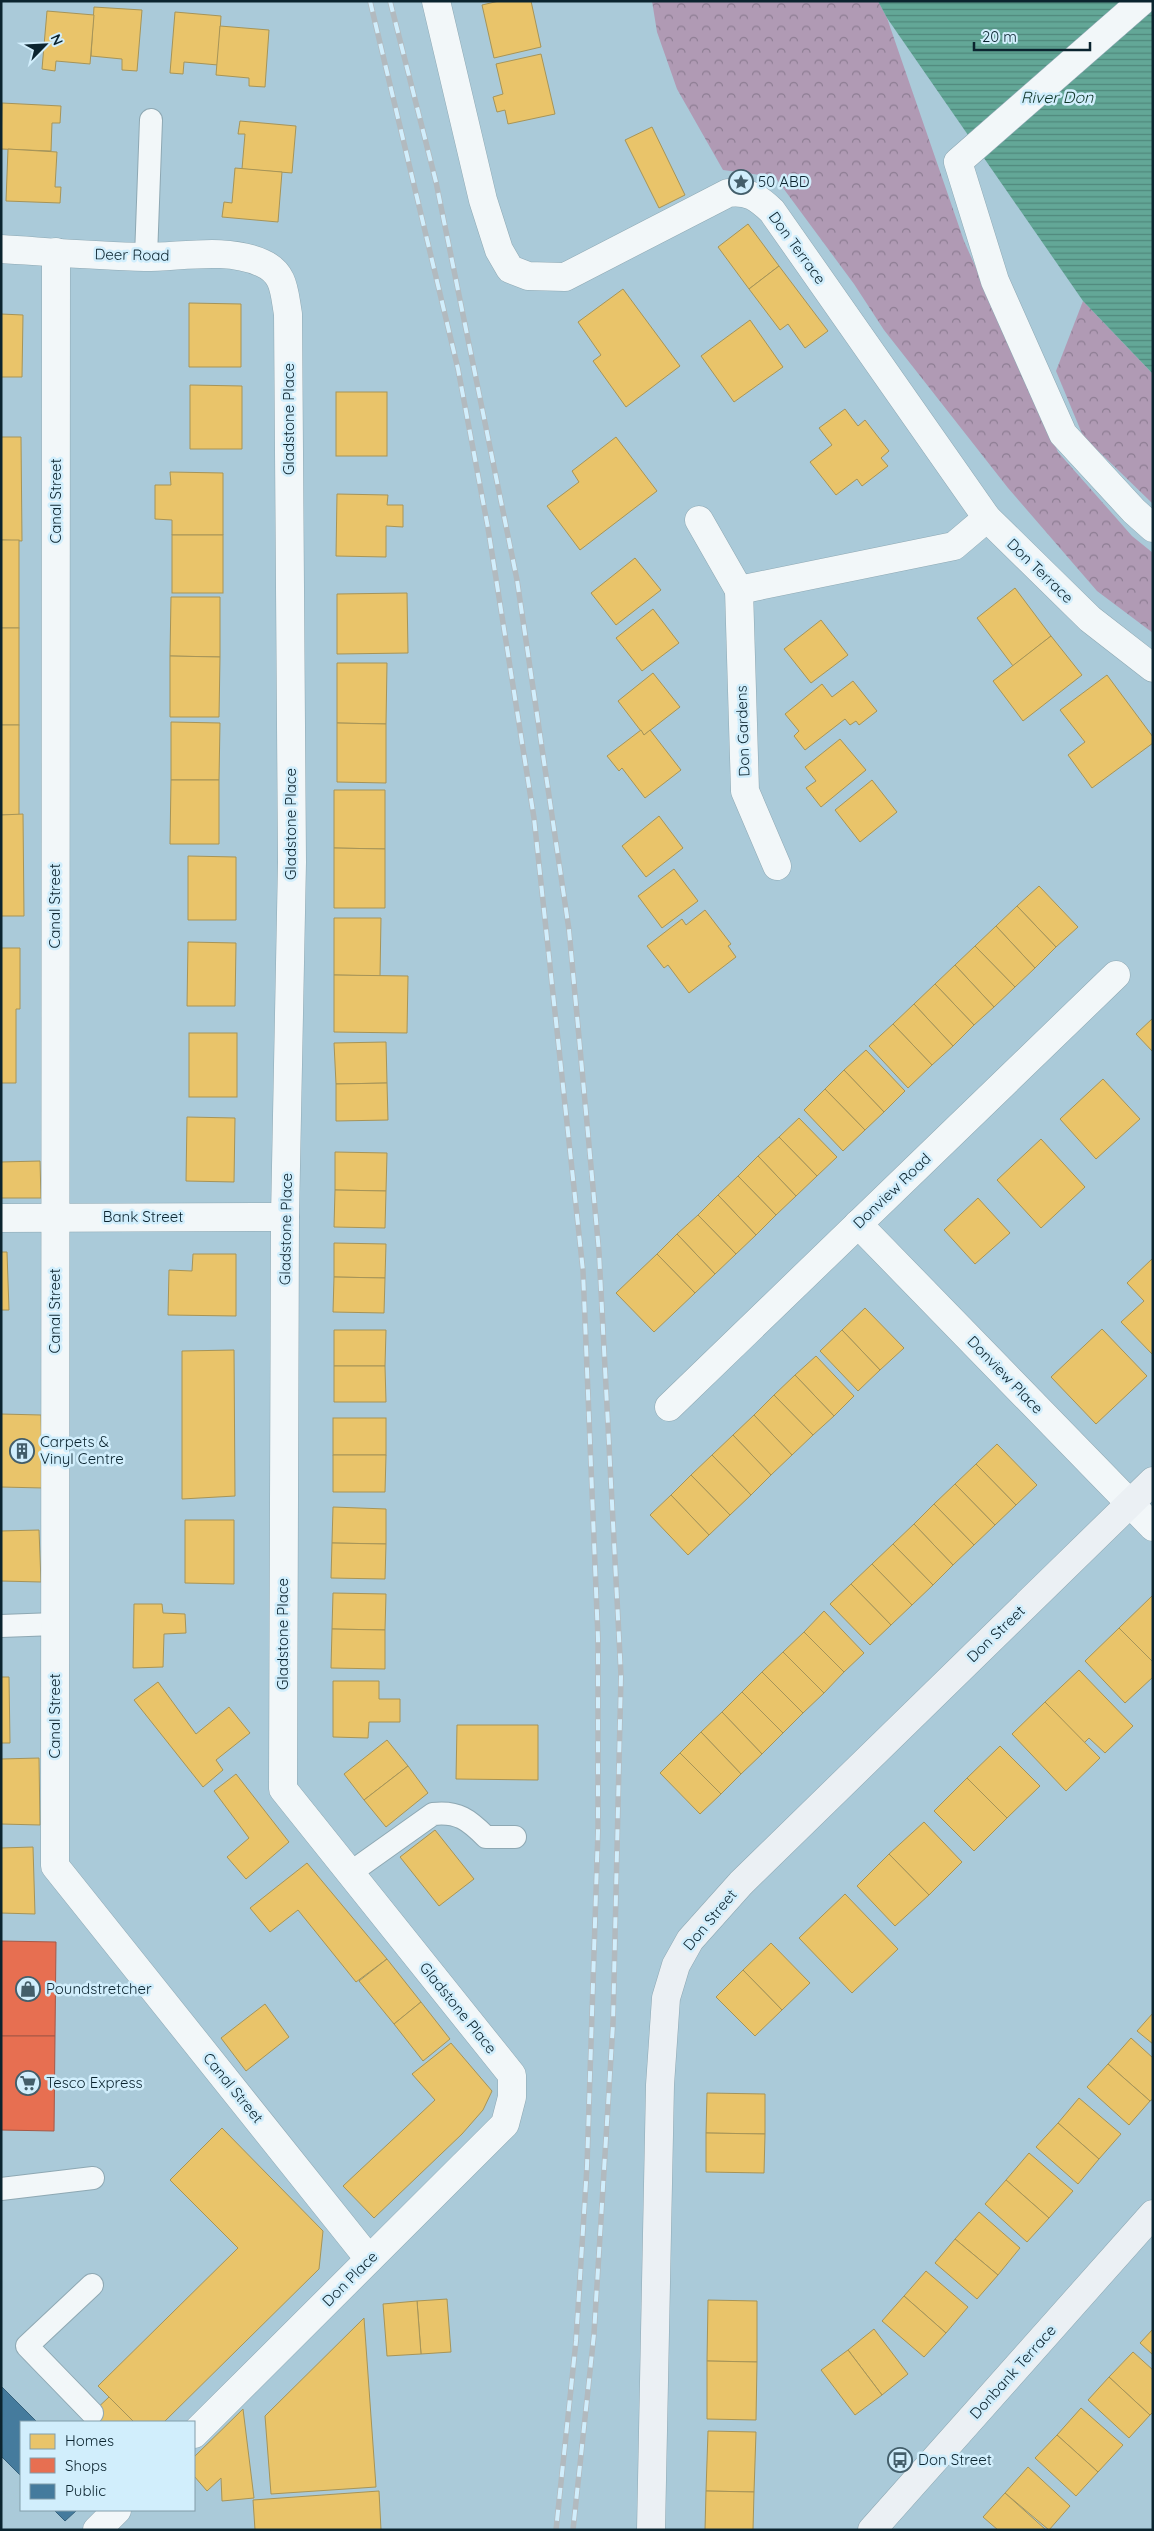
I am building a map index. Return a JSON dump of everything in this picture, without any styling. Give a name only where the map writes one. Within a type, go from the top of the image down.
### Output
[{"type":"street","name":"Don Terrace","points":[[436,1],[483,200],[499,250],[510,269],[528,276],[565,277],[728,193],[741,191],[752,195],[772,211],[987,518],[1090,619],[1153,668]]},
{"type":"street","points":[[1142,1],[958,162],[995,280],[1063,434],[1134,511],[1153,528]]},
{"type":"street","name":"Deer Road","points":[[1,249],[146,257],[209,254],[238,257],[263,263]]},
{"type":"street","name":"Canal Street","points":[[56,252],[55,1866],[369,2259]]},
{"type":"street","name":"Gladstone Place","points":[[263,263],[282,280],[288,314],[292,862],[285,1217],[283,1789],[512,2075],[512,2097],[505,2124]]},
{"type":"street","points":[[739,590],[954,546],[987,518]]},
{"type":"street","name":"Don Gardens","points":[[699,520],[739,590],[745,791],[777,866]]},
{"type":"street","name":"Donview Road","points":[[669,1407],[1116,975]]},
{"type":"street","name":"Bank Street","points":[[1,1218],[285,1217]]},
{"type":"street","name":"Donview Place","points":[[858,1224],[1153,1526]]},
{"type":"street","name":"Don Street","points":[[651,2530],[661,2067],[666,1998],[676,1966],[690,1940],[741,1883],[1153,1481]]},
{"type":"street","name":"Don Place","points":[[195,2433],[505,2124]]},
{"type":"street","name":"Donbank Terrace","points":[[872,2530],[1153,2214]]},
{"type":"street","points":[[97,2530],[116,2511]]},
{"type":"lane","points":[[146,257],[150,120]]},
{"type":"lane","points":[[1,1626],[55,1624]]},
{"type":"lane","points":[[350,1873],[433,1814],[449,1812],[471,1822],[486,1837],[515,1837]]},
{"type":"lane","points":[[1,2189],[93,2178]]},
{"type":"lane","points":[[92,2285],[27,2346],[92,2413]]},
{"type":"green space","points":[[652,1],[878,1],[887,18],[964,241],[1058,452],[1132,536],[1153,553],[1153,633],[1097,591],[1008,488],[884,330],[854,284],[775,177],[723,170],[677,89],[657,32]]},
{"type":"green space","points":[[1083,301],[1153,374],[1153,504],[1083,436],[1056,371]]},
{"type":"water","name":"River Don","points":[[878,1],[1153,1],[1153,374],[1083,301],[887,18]]},
{"type":"building: Homes","points":[[499,1],[531,1],[541,47],[494,58],[482,5]]},
{"type":"building: Homes","points":[[94,7],[142,10],[137,71],[122,70],[122,59],[91,56]]},
{"type":"building: Homes","points":[[47,11],[94,15],[90,64],[56,61],[55,71],[42,69]]},
{"type":"building: Homes","points":[[175,12],[221,16],[218,65],[184,62],[183,74],[170,73]]},
{"type":"building: Homes","points":[[220,26],[269,30],[265,87],[249,86],[249,78],[216,75]]},
{"type":"building: Homes","points":[[541,54],[555,114],[508,124],[505,110],[497,112],[493,97],[503,94],[496,64]]},
{"type":"building: Homes","points":[[2,103],[61,106],[60,123],[52,123],[51,151],[1,149]]},
{"type":"building: Homes","points":[[240,121],[296,126],[292,173],[242,169],[245,134],[238,134]]},
{"type":"building: Homes","points":[[652,127],[685,195],[659,208],[625,140]]},
{"type":"building: Homes","points":[[8,149],[57,152],[55,187],[61,187],[60,203],[6,201]]},
{"type":"building: Homes","points":[[235,168],[282,172],[278,222],[222,217],[224,202],[232,203]]},
{"type":"building: Homes","points":[[748,224],[779,266],[749,289],[718,247]]},
{"type":"building: Homes","points":[[779,266],[828,331],[805,348],[788,324],[780,330],[749,289]]},
{"type":"building: Homes","points":[[623,289],[680,366],[626,407],[593,361],[601,355],[578,322]]},
{"type":"building: Homes","points":[[189,303],[241,304],[241,367],[189,367]]},
{"type":"building: Homes","points":[[1,314],[23,315],[22,377],[1,377]]},
{"type":"building: Homes","points":[[750,320],[783,367],[734,402],[701,356]]},
{"type":"building: Homes","points":[[190,385],[242,386],[242,449],[190,449]]},
{"type":"building: Homes","points":[[336,392],[387,392],[387,456],[336,456]]},
{"type":"building: Homes","points":[[845,409],[858,426],[865,420],[889,451],[881,458],[888,466],[862,486],[857,479],[836,495],[810,462],[832,445],[819,428]]},
{"type":"building: Homes","points":[[1,437],[21,437],[22,541],[1,540]]},
{"type":"building: Homes","points":[[616,437],[657,491],[580,550],[547,506],[579,482],[572,471]]},
{"type":"building: Homes","points":[[170,472],[223,473],[223,535],[172,535],[172,520],[155,519],[155,485],[171,485]]},
{"type":"building: Homes","points":[[337,494],[388,495],[387,505],[403,505],[403,527],[386,526],[386,557],[336,556]]},
{"type":"building: Homes","points":[[172,535],[223,535],[223,593],[172,593]]},
{"type":"building: Homes","points":[[1,540],[19,540],[19,628],[1,628]]},
{"type":"building: Homes","points":[[635,558],[661,590],[616,625],[591,593]]},
{"type":"building: Homes","points":[[1015,588],[1051,636],[1013,666],[977,618]]},
{"type":"building: Homes","points":[[407,593],[408,653],[337,654],[337,594]]},
{"type":"building: Homes","points":[[171,597],[220,597],[220,657],[170,656]]},
{"type":"building: Homes","points":[[653,609],[679,643],[642,671],[616,638]]},
{"type":"building: Homes","points":[[821,620],[848,655],[811,683],[784,649]]},
{"type":"building: Homes","points":[[1,628],[19,628],[19,725],[1,725]]},
{"type":"building: Homes","points":[[1051,636],[1082,675],[1023,721],[993,681]]},
{"type":"building: Homes","points":[[170,656],[220,657],[219,717],[170,717]]},
{"type":"building: Homes","points":[[337,663],[387,663],[386,724],[337,723]]},
{"type":"building: Homes","points":[[653,673],[680,707],[644,735],[618,701]]},
{"type":"building: Homes","points":[[1107,675],[1153,737],[1153,743],[1092,788],[1068,755],[1085,742],[1060,710]]},
{"type":"building: Homes","points":[[853,681],[877,711],[859,725],[856,721],[850,725],[845,719],[805,750],[794,736],[799,731],[785,714],[822,684],[832,697]]},
{"type":"building: Homes","points":[[171,722],[220,723],[219,780],[171,780]]},
{"type":"building: Homes","points":[[337,723],[386,724],[386,783],[337,782]]},
{"type":"building: Homes","points":[[1,725],[19,725],[19,815],[1,815]]},
{"type":"building: Homes","points":[[641,730],[644,735],[650,730],[681,770],[645,798],[622,768],[619,771],[607,756]]},
{"type":"building: Homes","points":[[840,739],[866,770],[821,807],[806,788],[816,781],[805,767]]},
{"type":"building: Homes","points":[[171,780],[219,780],[219,844],[170,844]]},
{"type":"building: Homes","points":[[872,780],[897,812],[860,842],[835,810]]},
{"type":"building: Homes","points":[[334,790],[385,790],[385,849],[334,848]]},
{"type":"building: Homes","points":[[23,814],[24,916],[1,916],[1,815]]},
{"type":"building: Homes","points":[[659,816],[683,848],[646,877],[622,846]]},
{"type":"building: Homes","points":[[334,848],[385,849],[385,908],[334,908]]},
{"type":"building: Homes","points":[[188,856],[236,857],[236,920],[188,920]]},
{"type":"building: Homes","points":[[674,869],[698,901],[662,928],[638,896]]},
{"type":"building: Homes","points":[[1039,886],[1078,927],[1056,947],[1017,906]]},
{"type":"building: Homes","points":[[1017,906],[1056,947],[1035,968],[996,926]]},
{"type":"building: Homes","points":[[705,910],[731,944],[728,946],[736,957],[689,993],[668,965],[664,968],[647,946],[682,919],[686,925]]},
{"type":"building: Homes","points":[[334,918],[381,918],[380,976],[334,975]]},
{"type":"building: Homes","points":[[996,926],[1035,968],[1015,987],[975,946]]},
{"type":"building: Homes","points":[[188,942],[236,943],[235,1006],[187,1006]]},
{"type":"building: Homes","points":[[975,946],[1015,987],[994,1007],[955,965]]},
{"type":"building: Homes","points":[[1,948],[20,948],[20,1009],[16,1009],[16,1083],[1,1083]]},
{"type":"building: Homes","points":[[955,965],[994,1007],[974,1025],[935,984]]},
{"type":"building: Homes","points":[[334,975],[408,976],[407,1033],[334,1032]]},
{"type":"building: Homes","points":[[935,984],[974,1025],[953,1046],[914,1004]]},
{"type":"building: Homes","points":[[914,1004],[953,1046],[932,1065],[893,1024]]},
{"type":"building: Homes","points":[[1153,1018],[1153,1052],[1136,1034]]},
{"type":"building: Homes","points":[[893,1024],[932,1065],[908,1088],[869,1046]]},
{"type":"building: Homes","points":[[189,1033],[237,1033],[237,1097],[189,1097]]},
{"type":"building: Homes","points":[[386,1042],[387,1083],[336,1084],[334,1043]]},
{"type":"building: Homes","points":[[866,1050],[905,1091],[884,1112],[844,1070]]},
{"type":"building: Homes","points":[[844,1070],[884,1112],[865,1130],[825,1089]]},
{"type":"building: Homes","points":[[1103,1079],[1140,1119],[1096,1159],[1060,1119]]},
{"type":"building: Homes","points":[[387,1083],[388,1120],[336,1121],[336,1084]]},
{"type":"building: Homes","points":[[825,1089],[865,1130],[843,1151],[804,1110]]},
{"type":"building: Homes","points":[[187,1117],[235,1118],[234,1182],[186,1181]]},
{"type":"building: Homes","points":[[799,1118],[837,1157],[817,1176],[779,1137]]},
{"type":"building: Homes","points":[[779,1137],[817,1176],[796,1196],[758,1156]]},
{"type":"building: Homes","points":[[1041,1139],[1085,1187],[1041,1228],[997,1180]]},
{"type":"building: Homes","points":[[335,1152],[387,1153],[386,1191],[335,1190]]},
{"type":"building: Homes","points":[[758,1156],[796,1196],[776,1215],[738,1176]]},
{"type":"building: Homes","points":[[40,1161],[41,1198],[1,1198],[1,1162]]},
{"type":"building: Homes","points":[[738,1176],[776,1215],[756,1235],[718,1195]]},
{"type":"building: Homes","points":[[335,1190],[386,1191],[385,1228],[334,1227]]},
{"type":"building: Homes","points":[[718,1195],[756,1235],[736,1254],[698,1215]]},
{"type":"building: Homes","points":[[978,1198],[1010,1233],[975,1264],[944,1230]]},
{"type":"building: Homes","points":[[698,1215],[736,1254],[715,1274],[677,1234]]},
{"type":"building: Homes","points":[[677,1234],[715,1274],[695,1293],[657,1254]]},
{"type":"building: Homes","points":[[334,1243],[386,1244],[385,1278],[334,1277]]},
{"type":"building: Homes","points":[[1,1252],[7,1252],[9,1310],[1,1310]]},
{"type":"building: Homes","points":[[193,1254],[236,1254],[236,1316],[168,1315],[169,1270],[192,1271]]},
{"type":"building: Homes","points":[[657,1254],[695,1293],[654,1332],[616,1293]]},
{"type":"building: Homes","points":[[1153,1258],[1153,1355],[1121,1322],[1144,1301],[1127,1283]]},
{"type":"building: Homes","points":[[334,1277],[385,1278],[384,1313],[333,1312]]},
{"type":"building: Homes","points":[[865,1308],[904,1348],[880,1370],[842,1330]]},
{"type":"building: Homes","points":[[1102,1329],[1147,1376],[1096,1424],[1051,1377]]},
{"type":"building: Homes","points":[[334,1330],[386,1330],[385,1366],[334,1366]]},
{"type":"building: Homes","points":[[842,1330],[880,1370],[858,1391],[820,1351]]},
{"type":"building: Homes","points":[[234,1350],[235,1496],[182,1499],[182,1351]]},
{"type":"building: Homes","points":[[816,1356],[854,1396],[834,1416],[795,1375]]},
{"type":"building: Homes","points":[[334,1366],[385,1366],[386,1402],[334,1402]]},
{"type":"building: Homes","points":[[795,1375],[834,1416],[813,1435],[774,1395]]},
{"type":"building: Homes","points":[[774,1395],[813,1435],[792,1455],[754,1415]]},
{"type":"building: Homes","name":"Carpets & Vinyl Centre","points":[[1,1414],[41,1415],[43,1488],[1,1487]]},
{"type":"building: Homes","points":[[754,1415],[792,1455],[771,1475],[733,1435]]},
{"type":"building: Homes","points":[[333,1418],[386,1418],[386,1455],[333,1455]]},
{"type":"building: Homes","points":[[733,1435],[771,1475],[751,1495],[712,1455]]},
{"type":"building: Homes","points":[[997,1444],[1037,1485],[1016,1505],[976,1464]]},
{"type":"building: Homes","points":[[333,1455],[386,1455],[385,1492],[333,1492]]},
{"type":"building: Homes","points":[[712,1455],[751,1495],[730,1515],[691,1475]]},
{"type":"building: Homes","points":[[976,1464],[1016,1505],[995,1525],[955,1484]]},
{"type":"building: Homes","points":[[691,1475],[730,1515],[709,1535],[671,1495]]},
{"type":"building: Homes","points":[[955,1484],[995,1525],[974,1545],[934,1504]]},
{"type":"building: Homes","points":[[671,1495],[709,1535],[688,1555],[650,1515]]},
{"type":"building: Homes","points":[[934,1504],[974,1545],[953,1565],[914,1524]]},
{"type":"building: Homes","points":[[333,1507],[386,1509],[386,1544],[332,1543]]},
{"type":"building: Homes","points":[[185,1520],[234,1520],[234,1584],[185,1583]]},
{"type":"building: Homes","points":[[914,1524],[953,1565],[933,1585],[893,1544]]},
{"type":"building: Homes","points":[[39,1530],[41,1582],[1,1581],[1,1531]]},
{"type":"building: Homes","points":[[332,1543],[386,1544],[385,1579],[331,1578]]},
{"type":"building: Homes","points":[[893,1544],[933,1585],[912,1605],[872,1564]]},
{"type":"building: Homes","points":[[872,1564],[912,1605],[891,1625],[851,1584]]},
{"type":"building: Homes","points":[[851,1584],[891,1625],[870,1645],[830,1604]]},
{"type":"building: Homes","points":[[333,1593],[386,1594],[385,1630],[332,1629]]},
{"type":"building: Homes","points":[[1153,1597],[1153,1662],[1119,1628]]},
{"type":"building: Homes","points":[[134,1604],[162,1604],[163,1613],[185,1614],[186,1633],[164,1634],[163,1667],[133,1668]]},
{"type":"building: Homes","points":[[824,1611],[864,1653],[844,1672],[804,1632]]},
{"type":"building: Homes","points":[[1119,1628],[1153,1662],[1153,1677],[1125,1703],[1085,1661]]},
{"type":"building: Homes","points":[[332,1629],[385,1630],[385,1669],[331,1668]]},
{"type":"building: Homes","points":[[804,1632],[844,1672],[824,1693],[783,1652]]},
{"type":"building: Homes","points":[[783,1652],[824,1693],[803,1713],[762,1672]]},
{"type":"building: Homes","points":[[1079,1670],[1133,1726],[1105,1753],[1089,1738],[1084,1743],[1045,1702]]},
{"type":"building: Homes","points":[[762,1672],[803,1713],[783,1733],[742,1692]]},
{"type":"building: Homes","points":[[1,1677],[9,1677],[10,1743],[1,1743]]},
{"type":"building: Homes","points":[[333,1681],[379,1681],[379,1699],[400,1699],[400,1722],[369,1722],[368,1738],[333,1737]]},
{"type":"building: Homes","points":[[158,1682],[196,1734],[229,1707],[250,1733],[216,1760],[223,1770],[203,1787],[134,1700]]},
{"type":"building: Homes","points":[[742,1692],[783,1733],[762,1754],[722,1712]]},
{"type":"building: Homes","points":[[1045,1702],[1100,1758],[1066,1791],[1012,1734]]},
{"type":"building: Homes","points":[[722,1712],[762,1754],[741,1774],[701,1732]]},
{"type":"building: Homes","points":[[457,1725],[538,1725],[538,1780],[456,1779]]},
{"type":"building: Homes","points":[[701,1732],[741,1774],[721,1794],[680,1753]]},
{"type":"building: Homes","points":[[387,1740],[408,1766],[364,1800],[344,1774]]},
{"type":"building: Homes","points":[[1000,1746],[1040,1786],[1007,1818],[967,1778]]},
{"type":"building: Homes","points":[[680,1753],[721,1794],[700,1814],[660,1773]]},
{"type":"building: Homes","points":[[39,1758],[40,1825],[1,1824],[1,1759]]},
{"type":"building: Homes","points":[[408,1766],[428,1793],[386,1827],[364,1800]]},
{"type":"building: Homes","points":[[236,1774],[289,1842],[246,1879],[227,1857],[249,1838],[214,1791]]},
{"type":"building: Homes","points":[[967,1778],[1007,1818],[974,1851],[934,1811]]},
{"type":"building: Homes","points":[[924,1822],[962,1862],[929,1895],[889,1854]]},
{"type":"building: Homes","points":[[435,1830],[474,1879],[439,1906],[400,1857]]},
{"type":"building: Homes","points":[[33,1847],[35,1914],[1,1913],[1,1848]]},
{"type":"building: Homes","points":[[889,1854],[929,1895],[895,1926],[857,1886]]},
{"type":"building: Homes","points":[[307,1863],[387,1959],[356,1982],[298,1910],[270,1932],[250,1908]]},
{"type":"building: Homes","points":[[845,1894],[898,1949],[852,1993],[799,1938]]},
{"type":"building: Homes","points":[[771,1943],[810,1983],[782,2010],[743,1970]]},
{"type":"building: Homes","points":[[387,1959],[421,2002],[394,2024],[359,1981]]},
{"type":"building: Homes","points":[[743,1970],[782,2010],[755,2036],[716,1997]]},
{"type":"building: Homes","points":[[421,2002],[450,2039],[423,2061],[394,2024]]},
{"type":"building: Homes","points":[[265,2004],[289,2037],[246,2071],[221,2038]]},
{"type":"building: Homes","points":[[1153,2013],[1153,2044],[1137,2031]]},
{"type":"building: Homes","points":[[1131,2038],[1153,2058],[1153,2099],[1150,2101],[1108,2064]]},
{"type":"building: Homes","points":[[451,2043],[492,2091],[483,2110],[462,2134],[374,2218],[343,2186],[435,2100],[412,2074]]},
{"type":"building: Homes","points":[[1108,2064],[1150,2101],[1129,2125],[1087,2087]]},
{"type":"building: Homes","points":[[707,2093],[765,2094],[765,2134],[706,2133]]},
{"type":"building: Homes","points":[[1079,2098],[1121,2134],[1099,2159],[1058,2123]]},
{"type":"building: Homes","points":[[1058,2123],[1099,2159],[1078,2184],[1036,2147]]},
{"type":"building: Homes","points":[[222,2128],[323,2231],[319,2269],[165,2421],[133,2421],[98,2386],[238,2248],[170,2180]]},
{"type":"building: Homes","points":[[706,2133],[765,2134],[764,2173],[706,2172]]},
{"type":"building: Homes","points":[[1029,2153],[1073,2191],[1049,2218],[1006,2180]]},
{"type":"building: Homes","points":[[1006,2180],[1049,2218],[1027,2242],[985,2204]]},
{"type":"building: Homes","points":[[979,2212],[1020,2248],[998,2275],[955,2239]]},
{"type":"building: Homes","points":[[955,2239],[998,2275],[977,2299],[935,2263]]},
{"type":"building: Homes","points":[[926,2271],[968,2307],[946,2333],[904,2296]]},
{"type":"building: Homes","points":[[904,2296],[946,2333],[924,2357],[882,2321]]},
{"type":"building: Homes","points":[[447,2299],[451,2352],[421,2354],[417,2301]]},
{"type":"building: Homes","points":[[708,2300],[757,2301],[757,2362],[707,2361]]},
{"type":"building: Homes","points":[[417,2301],[421,2354],[387,2356],[383,2304]]},
{"type":"building: Homes","points":[[364,2318],[376,2487],[271,2494],[265,2416]]},
{"type":"building: Homes","points":[[874,2329],[908,2374],[882,2395],[848,2350]]},
{"type":"building: Homes","points":[[1153,2329],[1153,2355],[1140,2343]]},
{"type":"building: Homes","points":[[848,2350],[882,2395],[855,2415],[821,2370]]},
{"type":"building: Homes","points":[[1133,2352],[1153,2370],[1153,2412],[1150,2415],[1109,2377]]},
{"type":"building: Homes","points":[[707,2361],[757,2362],[756,2420],[707,2419]]},
{"type":"building: Homes","points":[[1109,2377],[1150,2415],[1129,2438],[1088,2400]]},
{"type":"building: Homes","points":[[109,2397],[133,2421],[84,2421]]},
{"type":"building: Homes","points":[[1081,2408],[1123,2445],[1098,2472],[1057,2435]]},
{"type":"building: Homes","points":[[243,2409],[254,2498],[222,2501],[221,2478],[207,2491],[195,2477],[195,2456]]},
{"type":"building: Homes","points":[[708,2431],[756,2432],[754,2492],[706,2491]]},
{"type":"building: Homes","points":[[1057,2435],[1098,2472],[1076,2496],[1035,2458]]},
{"type":"building: Homes","points":[[1028,2467],[1070,2506],[1049,2530],[1005,2493]]},
{"type":"building: Homes","points":[[379,2491],[381,2530],[255,2530],[253,2500]]},
{"type":"building: Homes","points":[[706,2491],[754,2492],[753,2530],[705,2530]]},
{"type":"building: Homes","points":[[1005,2493],[1046,2530],[998,2530],[983,2517]]},
{"type":"building: Shops","name":"Poundstretcher","points":[[1,1941],[56,1942],[55,2036],[1,2036]]},
{"type":"building: Shops","name":"Tesco Express","points":[[1,2036],[55,2036],[54,2131],[1,2130]]},
{"type":"building: Public","points":[[1,2386],[36,2421],[20,2421],[20,2475],[1,2456]]},
{"type":"building: Public","points":[[55,2511],[76,2511],[65,2521]]},
{"type":"railway","points":[[370,1],[458,369],[488,528],[534,818],[583,1271],[598,1638],[598,1831],[587,2166],[576,2341],[556,2530]]},
{"type":"railway","points":[[390,1],[436,182],[517,580],[569,930],[599,1252],[621,1676],[613,2024],[594,2334],[573,2530]]},
{"type":"place","name":"50 ABD","points":[[741,182]]},
{"type":"place","name":"Carpets & Vinyl Centre","points":[[22,1451]]},
{"type":"place","name":"Poundstretcher","points":[[28,1989]]},
{"type":"place","name":"Tesco Express","points":[[28,2083]]},
{"type":"place","name":"Don Street","points":[[900,2460]]}]
